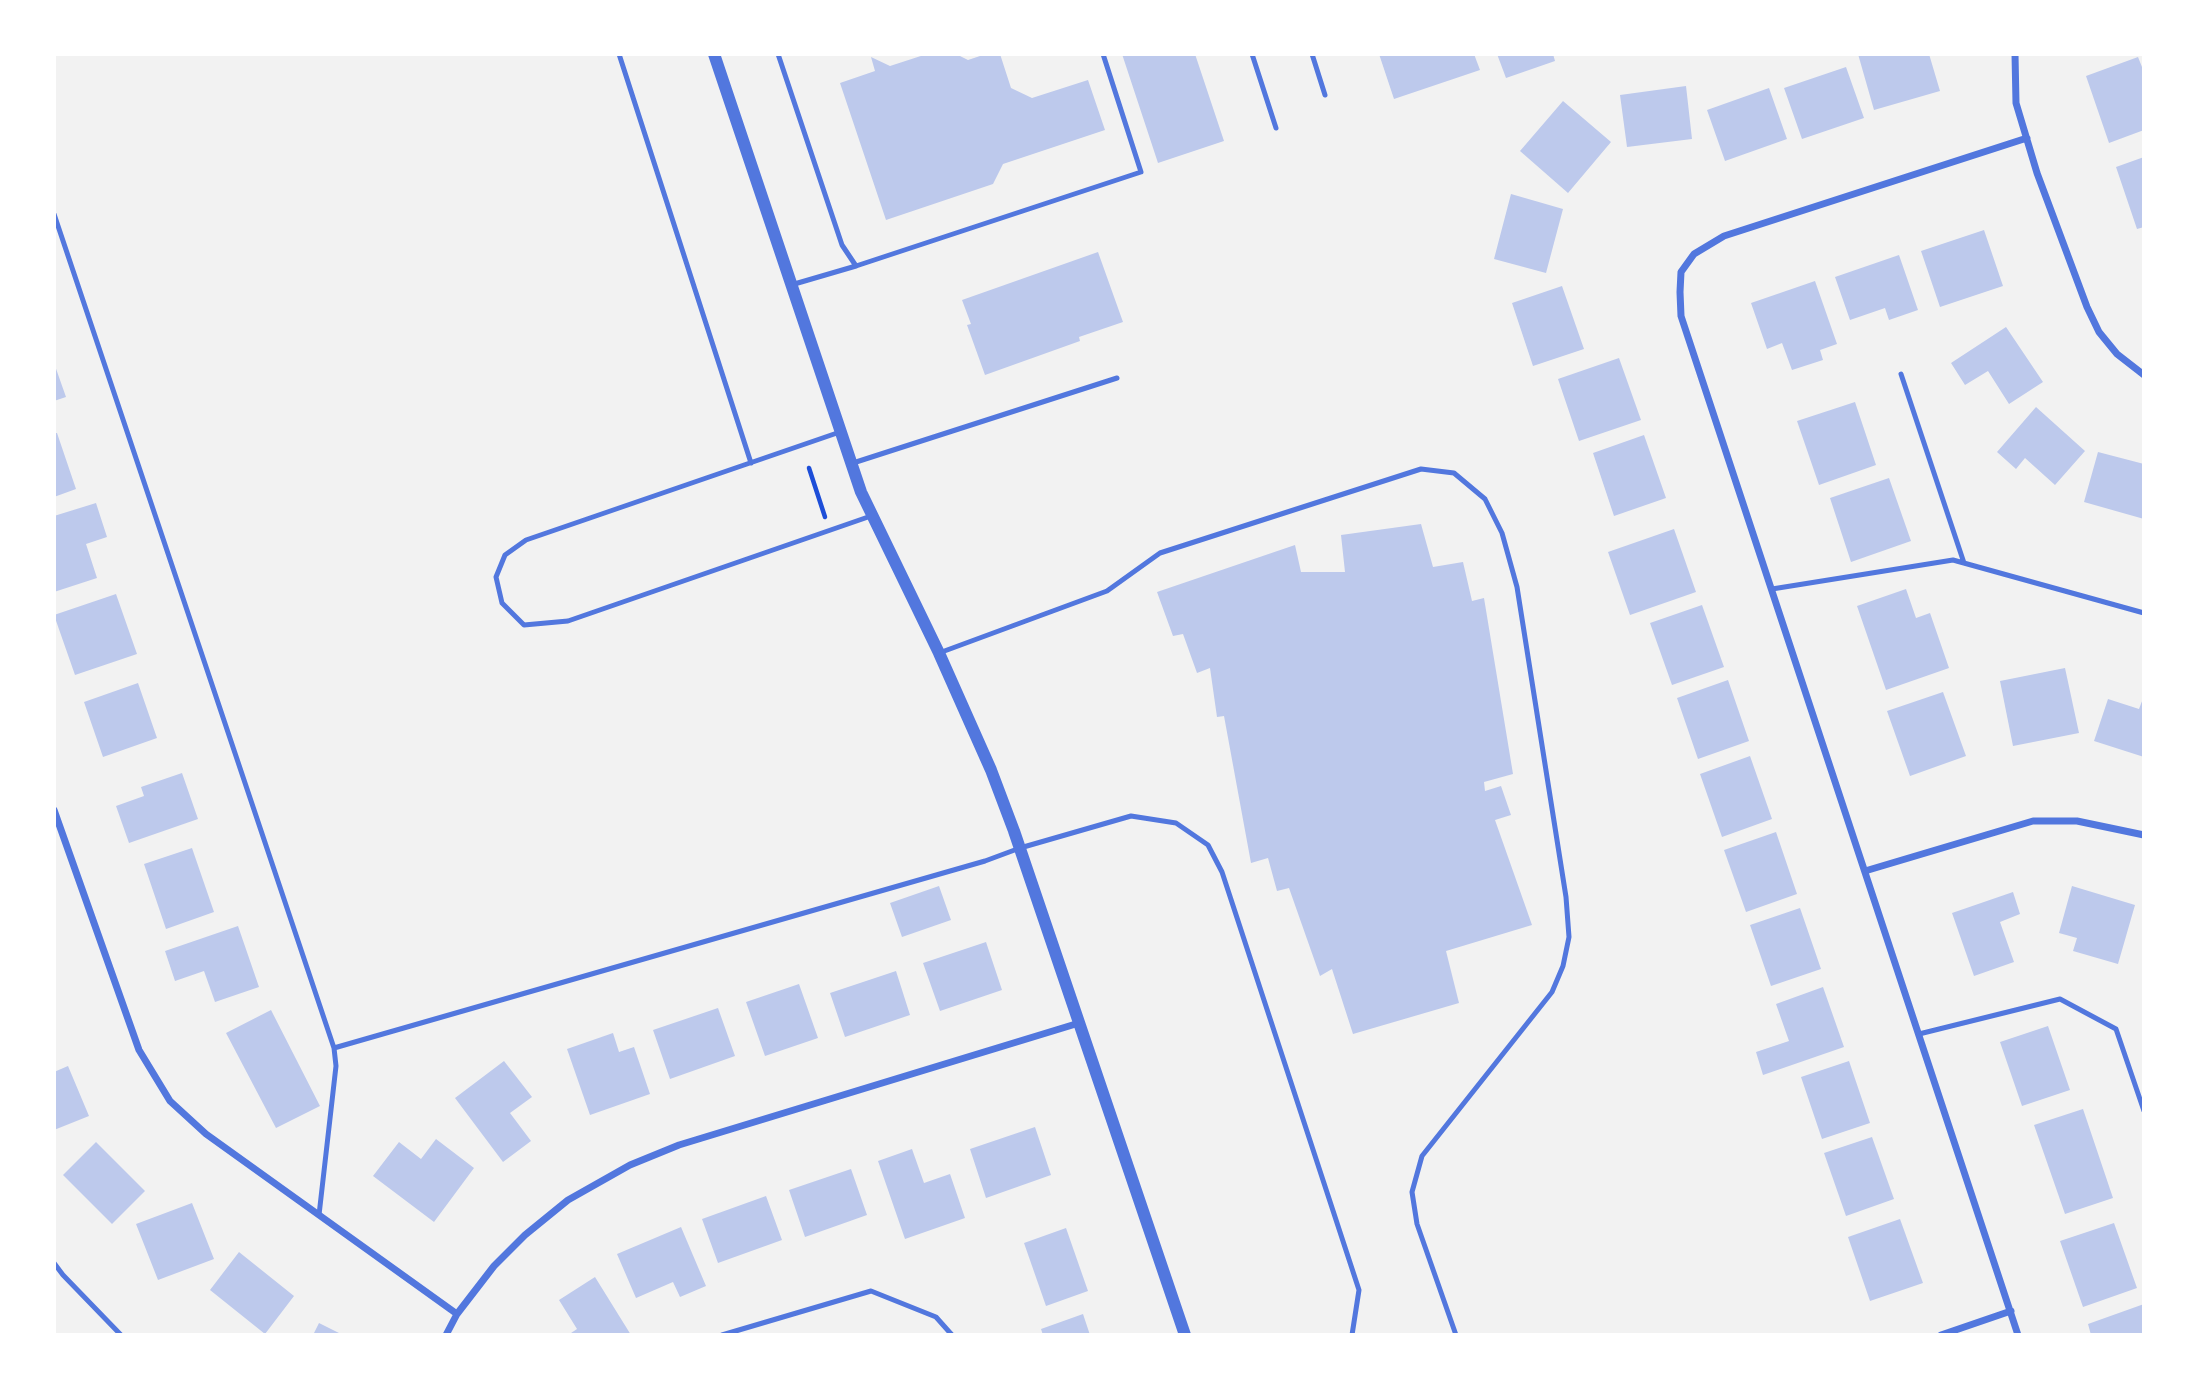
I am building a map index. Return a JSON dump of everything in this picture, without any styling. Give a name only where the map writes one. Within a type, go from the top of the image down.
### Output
[{"type":"street","points":[[714,54],[851,464],[872,516],[939,653],[991,770],[1020,848],[1185,1335]]},
{"type":"street","points":[[2015,54],[2016,103],[2037,173],[2087,307],[2099,332],[2117,354],[2144,375]]},
{"type":"street","points":[[2018,1335],[1681,316],[1681,272],[1694,254],[1724,236],[2026,138]]},
{"type":"street","points":[[54,810],[139,1050],[170,1101],[206,1134],[457,1314]]},
{"type":"street","points":[[1865,871],[2033,821],[2077,821],[2144,835]]},
{"type":"street","points":[[446,1335],[457,1314],[494,1266],[526,1235],[568,1200],[629,1166],[679,1145],[1079,1023]]},
{"type":"street","points":[[1941,1335],[2011,1311]]},
{"type":"lane","points":[[619,54],[751,463]]},
{"type":"lane","points":[[778,54],[842,245],[856,266]]},
{"type":"lane","points":[[791,285],[1141,172],[1103,54]]},
{"type":"lane","points":[[1252,54],[1276,128]]},
{"type":"lane","points":[[1312,54],[1325,95]]},
{"type":"lane","points":[[54,214],[334,1048],[336,1066],[319,1215]]},
{"type":"lane","points":[[1901,374],[1964,563]]},
{"type":"lane","points":[[851,464],[1117,378]]},
{"type":"lane","points":[[840,432],[526,540],[505,555],[496,577],[502,603],[524,625],[568,621],[872,516]]},
{"type":"lane","points":[[939,653],[1107,591],[1160,554],[1421,470],[1454,473],[1485,499],[1502,533],[1517,587],[1566,897],[1569,937],[1563,966],[1552,992],[1422,1156],[1412,1192],[1417,1224],[1456,1335]]},
{"type":"lane","points":[[1772,589],[1953,560],[2144,613]]},
{"type":"lane","points":[[334,1048],[972,865],[1020,848],[1131,816],[1176,823],[1208,845],[1222,872],[1359,1290],[1352,1335]]},
{"type":"lane","points":[[1919,1034],[2060,999],[2116,1029],[2144,1111]]},
{"type":"lane","points":[[54,1263],[121,1335]]},
{"type":"lane","points":[[722,1335],[871,1291],[936,1317],[952,1335]]},
{"type":"path","points":[[809,468],[825,517]]},
{"type":"building","points":[[927,54],[956,54],[968,60],[986,54],[1000,54],[1011,88],[1032,98],[1088,80],[1105,130],[1003,164],[993,184],[886,220],[840,83],[875,71],[871,57],[890,66]]},
{"type":"building","points":[[1122,54],[1195,54],[1224,141],[1158,163]]},
{"type":"building","points":[[1379,54],[1474,54],[1480,70],[1394,99]]},
{"type":"building","points":[[1497,54],[1553,54],[1555,61],[1506,78]]},
{"type":"building","points":[[1858,54],[1929,54],[1940,91],[1874,110]]},
{"type":"building","points":[[2138,57],[2144,72],[2144,130],[2109,143],[2086,76]]},
{"type":"building","points":[[1846,67],[1864,118],[1802,139],[1784,88]]},
{"type":"building","points":[[1686,86],[1692,139],[1627,147],[1620,95]]},
{"type":"building","points":[[1769,88],[1787,139],[1725,161],[1707,110]]},
{"type":"building","points":[[1563,101],[1611,142],[1568,193],[1520,151]]},
{"type":"building","points":[[2144,157],[2144,227],[2137,229],[2116,167]]},
{"type":"building","points":[[1511,194],[1563,209],[1546,273],[1494,259]]},
{"type":"building","points":[[1984,230],[2003,286],[1940,307],[1921,251]]},
{"type":"building","points":[[1098,252],[1123,322],[1079,337],[1080,341],[985,375],[967,325],[971,324],[962,300]]},
{"type":"building","points":[[1899,255],[1918,310],[1889,320],[1885,308],[1850,320],[1835,277]]},
{"type":"building","points":[[1815,281],[1837,344],[1820,350],[1823,360],[1792,370],[1782,343],[1767,349],[1751,303]]},
{"type":"building","points":[[1562,286],[1584,349],[1533,366],[1512,303]]},
{"type":"building","points":[[2006,327],[2043,382],[2009,404],[1988,371],[1965,385],[1951,363]]},
{"type":"building","points":[[1619,358],[1641,420],[1579,441],[1558,379]]},
{"type":"building","points":[[54,363],[66,397],[54,401]]},
{"type":"building","points":[[1855,402],[1876,465],[1819,485],[1797,421]]},
{"type":"building","points":[[2036,407],[2085,451],[2055,485],[2025,458],[2016,469],[1997,452]]},
{"type":"building","points":[[54,433],[57,433],[76,489],[54,497]]},
{"type":"building","points":[[1644,435],[1666,498],[1614,516],[1593,453]]},
{"type":"building","points":[[2098,452],[2144,464],[2144,519],[2084,502]]},
{"type":"building","points":[[1889,478],[1911,541],[1851,562],[1830,498]]},
{"type":"building","points":[[96,503],[107,537],[86,544],[97,578],[54,592],[54,516]]},
{"type":"building","points":[[1421,524],[1433,567],[1463,562],[1472,601],[1484,598],[1513,774],[1484,782],[1485,791],[1501,786],[1511,815],[1495,820],[1532,925],[1446,951],[1459,1003],[1353,1034],[1332,969],[1320,976],[1289,888],[1277,891],[1268,858],[1251,863],[1224,716],[1217,717],[1210,668],[1197,673],[1183,634],[1173,636],[1157,592],[1295,545],[1301,572],[1345,572],[1341,535]]},
{"type":"building","points":[[1674,529],[1696,592],[1630,615],[1608,552]]},
{"type":"building","points":[[1906,589],[1916,618],[1930,613],[1949,668],[1886,690],[1857,606]]},
{"type":"building","points":[[116,594],[137,654],[75,675],[54,615]]},
{"type":"building","points":[[1702,605],[1724,667],[1672,685],[1650,623]]},
{"type":"building","points":[[2065,668],[2079,733],[2013,746],[2000,681]]},
{"type":"building","points":[[1728,680],[1749,741],[1698,759],[1677,698]]},
{"type":"building","points":[[138,683],[157,738],[103,757],[84,702]]},
{"type":"building","points":[[1943,692],[1966,756],[1910,776],[1887,711]]},
{"type":"building","points":[[2144,696],[2144,757],[2094,741],[2108,699],[2139,709]]},
{"type":"building","points":[[1750,756],[1772,819],[1722,837],[1700,774]]},
{"type":"building","points":[[182,773],[198,819],[129,843],[116,806],[144,796],[141,787]]},
{"type":"building","points":[[1776,832],[1797,894],[1746,912],[1724,850]]},
{"type":"building","points":[[192,848],[214,912],[166,929],[144,864]]},
{"type":"building","points":[[939,886],[951,920],[902,937],[890,903]]},
{"type":"building","points":[[2072,886],[2135,905],[2118,964],[2073,951],[2077,938],[2059,933]]},
{"type":"building","points":[[2013,892],[2020,914],[2000,922],[2014,962],[1974,976],[1952,913]]},
{"type":"building","points":[[1800,908],[1821,969],[1771,986],[1750,925]]},
{"type":"building","points":[[238,926],[259,987],[215,1002],[204,971],[175,981],[165,951]]},
{"type":"building","points":[[986,942],[1002,990],[940,1011],[923,963]]},
{"type":"building","points":[[896,971],[910,1015],[845,1037],[830,993]]},
{"type":"building","points":[[799,984],[818,1038],[765,1056],[746,1002]]},
{"type":"building","points":[[1823,987],[1844,1047],[1763,1075],[1756,1052],[1789,1041],[1776,1004]]},
{"type":"building","points":[[718,1008],[735,1056],[670,1079],[653,1030]]},
{"type":"building","points":[[271,1010],[320,1106],[276,1128],[226,1033]]},
{"type":"building","points":[[2048,1026],[2070,1090],[2022,1106],[2000,1042]]},
{"type":"building","points":[[613,1033],[619,1052],[634,1047],[650,1094],[590,1115],[567,1049]]},
{"type":"building","points":[[504,1061],[532,1097],[510,1113],[531,1141],[503,1162],[455,1098]]},
{"type":"building","points":[[1849,1061],[1870,1123],[1822,1139],[1801,1077]]},
{"type":"building","points":[[68,1066],[89,1116],[54,1130],[54,1072]]},
{"type":"building","points":[[2083,1109],[2113,1198],[2065,1214],[2034,1125]]},
{"type":"building","points":[[1035,1127],[1051,1175],[986,1198],[970,1149]]},
{"type":"building","points":[[1872,1137],[1894,1199],[1846,1216],[1824,1153]]},
{"type":"building","points":[[436,1139],[474,1168],[434,1222],[373,1176],[399,1142],[421,1159]]},
{"type":"building","points":[[96,1142],[145,1191],[112,1224],[63,1175]]},
{"type":"building","points":[[912,1149],[924,1183],[950,1174],[965,1218],[905,1239],[878,1161]]},
{"type":"building","points":[[851,1169],[867,1215],[805,1237],[789,1190]]},
{"type":"building","points":[[766,1196],[782,1240],[718,1263],[702,1219]]},
{"type":"building","points":[[192,1203],[214,1259],[158,1280],[136,1224]]},
{"type":"building","points":[[1900,1219],[1923,1283],[1870,1301],[1848,1237]]},
{"type":"building","points":[[2114,1223],[2137,1288],[2083,1307],[2060,1241]]},
{"type":"building","points":[[681,1227],[706,1286],[680,1297],[673,1282],[636,1298],[617,1254]]},
{"type":"building","points":[[1066,1228],[1088,1291],[1046,1306],[1024,1243]]},
{"type":"building","points":[[239,1252],[294,1296],[265,1334],[210,1290]]},
{"type":"building","points":[[595,1277],[631,1335],[568,1335],[577,1329],[559,1300]]},
{"type":"building","points":[[2144,1304],[2144,1335],[2091,1335],[2088,1324]]},
{"type":"building","points":[[1083,1314],[1090,1335],[1043,1335],[1041,1329]]},
{"type":"building","points":[[319,1323],[343,1335],[313,1335]]}]
